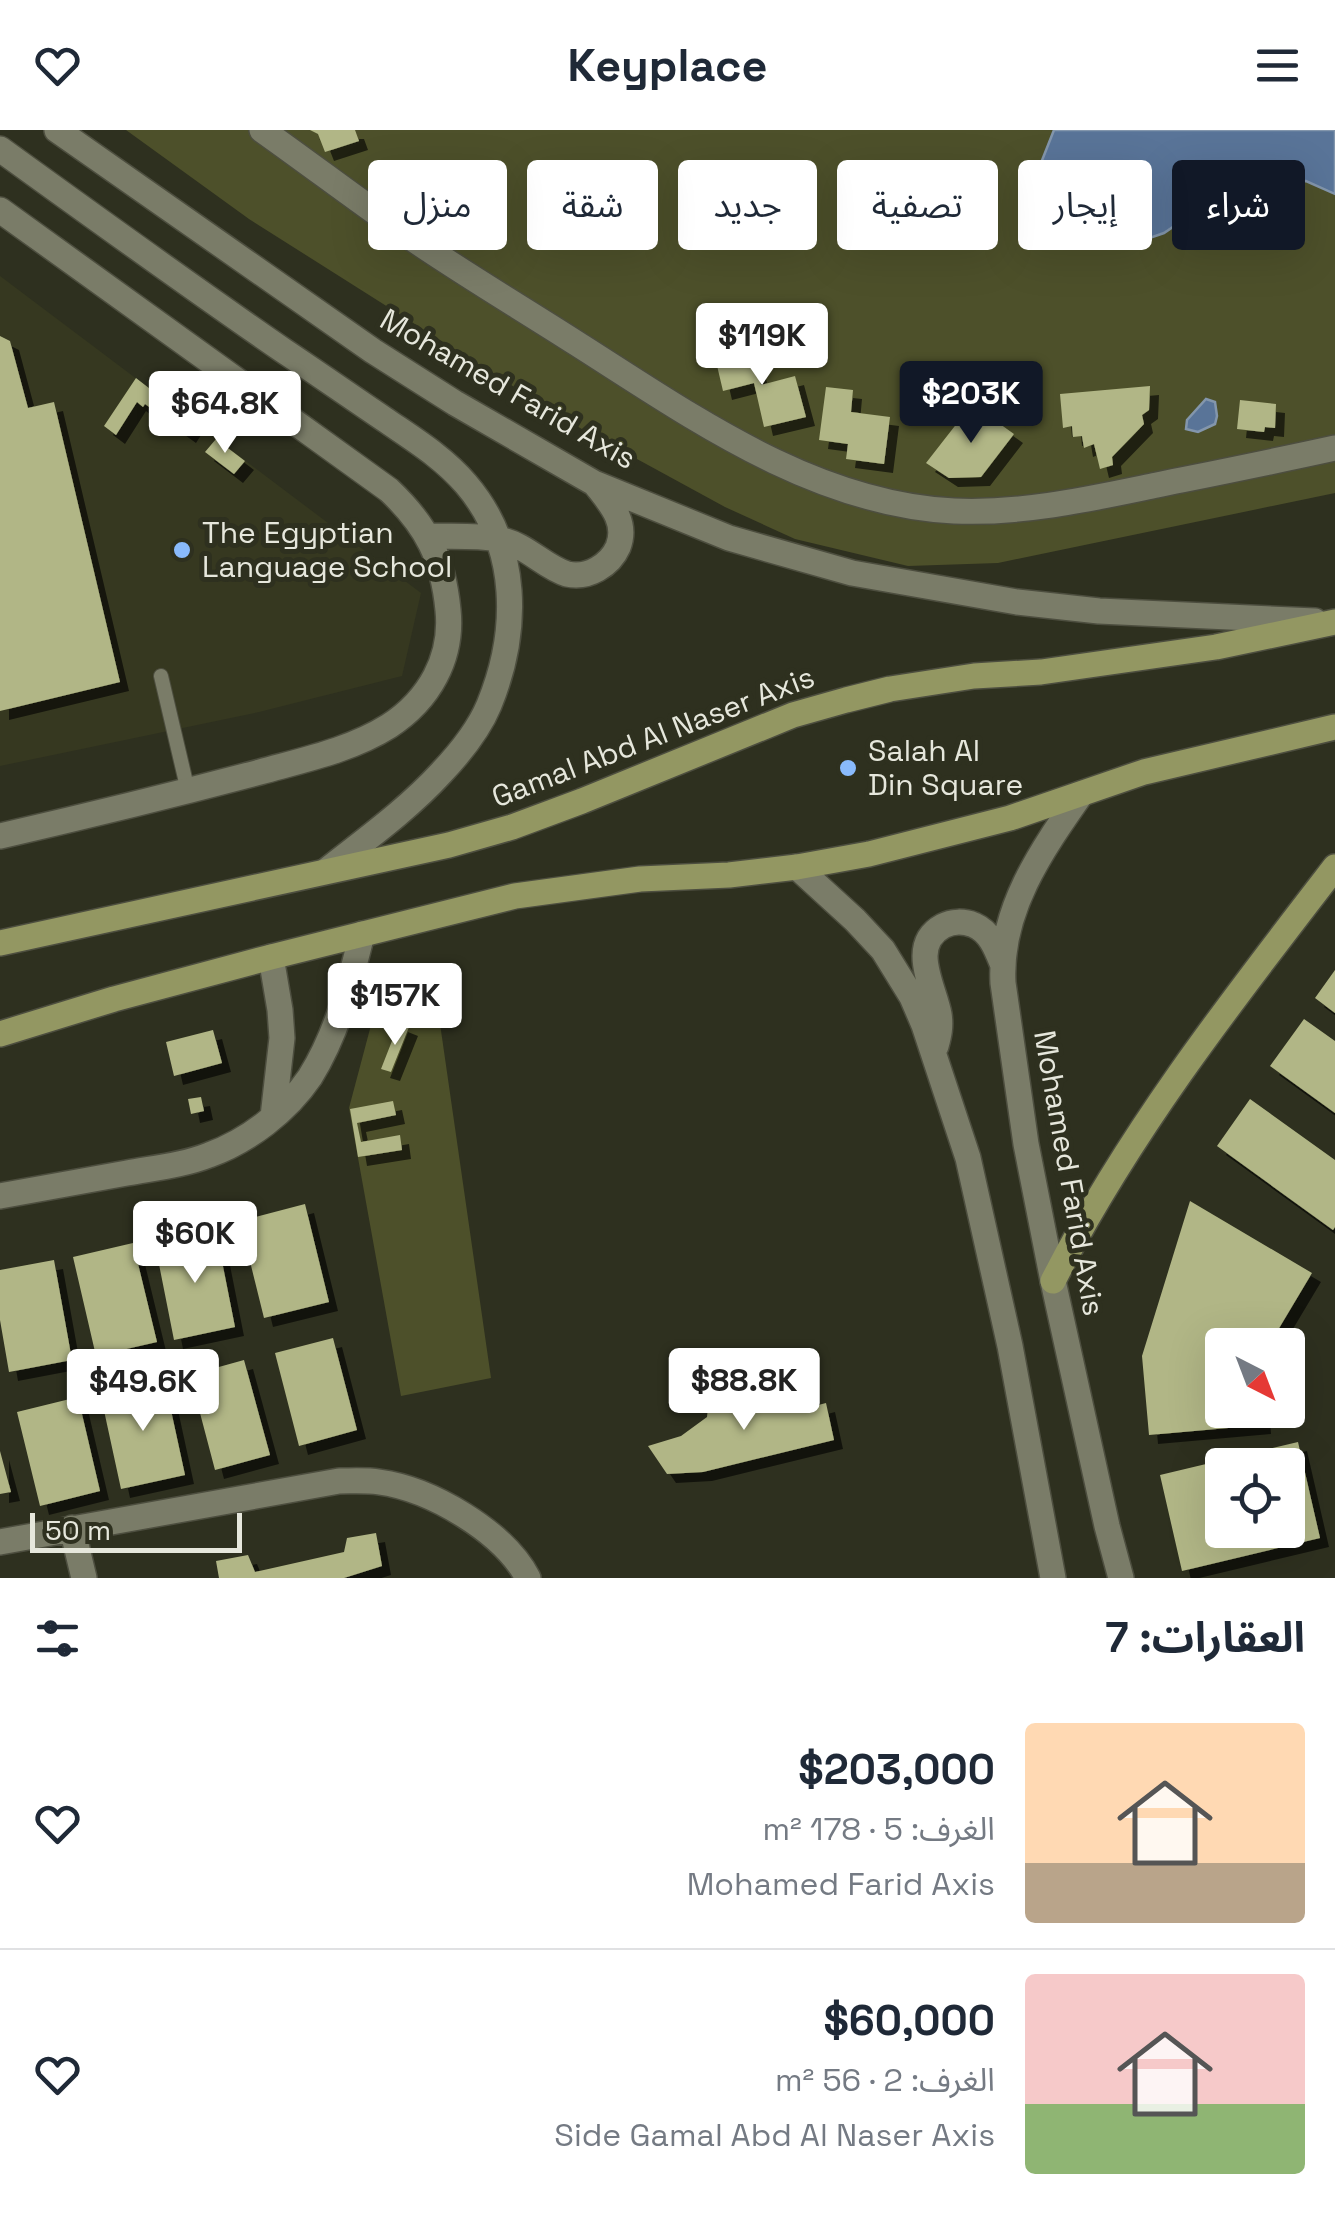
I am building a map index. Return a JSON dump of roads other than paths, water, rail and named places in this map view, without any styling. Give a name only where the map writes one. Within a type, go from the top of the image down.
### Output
[{"type":"main road","name":"Mohamed Farid Axis","points":[[57,130],[373,351],[455,403],[594,483],[729,538],[852,573],[1018,602],[1098,611],[1335,622]]},
{"type":"main road","points":[[262,130],[417,242],[673,405],[777,462],[861,494],[950,511],[1031,508],[1335,448]]},
{"type":"main road","points":[[0,149],[182,282],[429,450],[468,486],[498,539],[510,584],[510,624],[488,709],[442,773],[326,871]]},
{"type":"main road","points":[[0,210],[389,490],[410,510],[428,536],[444,582],[449,623],[447,646],[428,689],[389,726],[323,754],[0,836]]},
{"type":"main road","points":[[428,536],[498,539],[567,574],[599,569],[616,552],[622,529],[619,517],[594,483]]},
{"type":"main road","name":"Gamal Abd Al Naser Axis","points":[[0,943],[512,827],[777,721],[890,689],[1176,653],[1335,622]]},
{"type":"main road","points":[[0,1034],[114,999],[515,896],[640,879],[797,868],[926,841],[1010,818],[1144,772],[1335,727]]},
{"type":"main road","name":"Mohamed Farid Axis","points":[[1081,794],[1023,886],[1009,924],[1002,963],[1003,984],[1026,1144],[1053,1281],[1121,1578]]},
{"type":"main road","points":[[1053,1281],[1127,1152],[1211,1031],[1335,867]]},
{"type":"main road","points":[[797,868],[883,950],[924,1025],[968,1158],[1010,1346],[1053,1578]]},
{"type":"main road","points":[[932,1054],[940,1022],[925,962],[929,940],[946,924],[968,923],[987,934],[1002,963]]},
{"type":"main road","points":[[0,1196],[161,1167],[208,1156],[243,1140],[297,1093],[320,1058],[349,988],[362,934]]},
{"type":"main road","points":[[272,957],[282,1038],[272,1117]]},
{"type":"main road","points":[[0,1542],[339,1482],[377,1482],[421,1494],[484,1529],[506,1546],[528,1578]]},
{"type":"main road","points":[[72,1528],[84,1578]]},
{"type":"lane","points":[[162,676],[188,791]]},
{"type":"water","points":[[1054,130],[1335,130],[1335,194],[1305,181],[1305,160],[1172,160],[1172,228],[1152,237],[1152,160],[1042,160]]},
{"type":"water","points":[[1206,399],[1215,402],[1215,424],[1198,432],[1186,429],[1187,420]]},
{"type":"place","name":"The Egyptian Language School","points":[[182,550]]},
{"type":"place","name":"Salah Al Din Square","points":[[848,768]]}]
